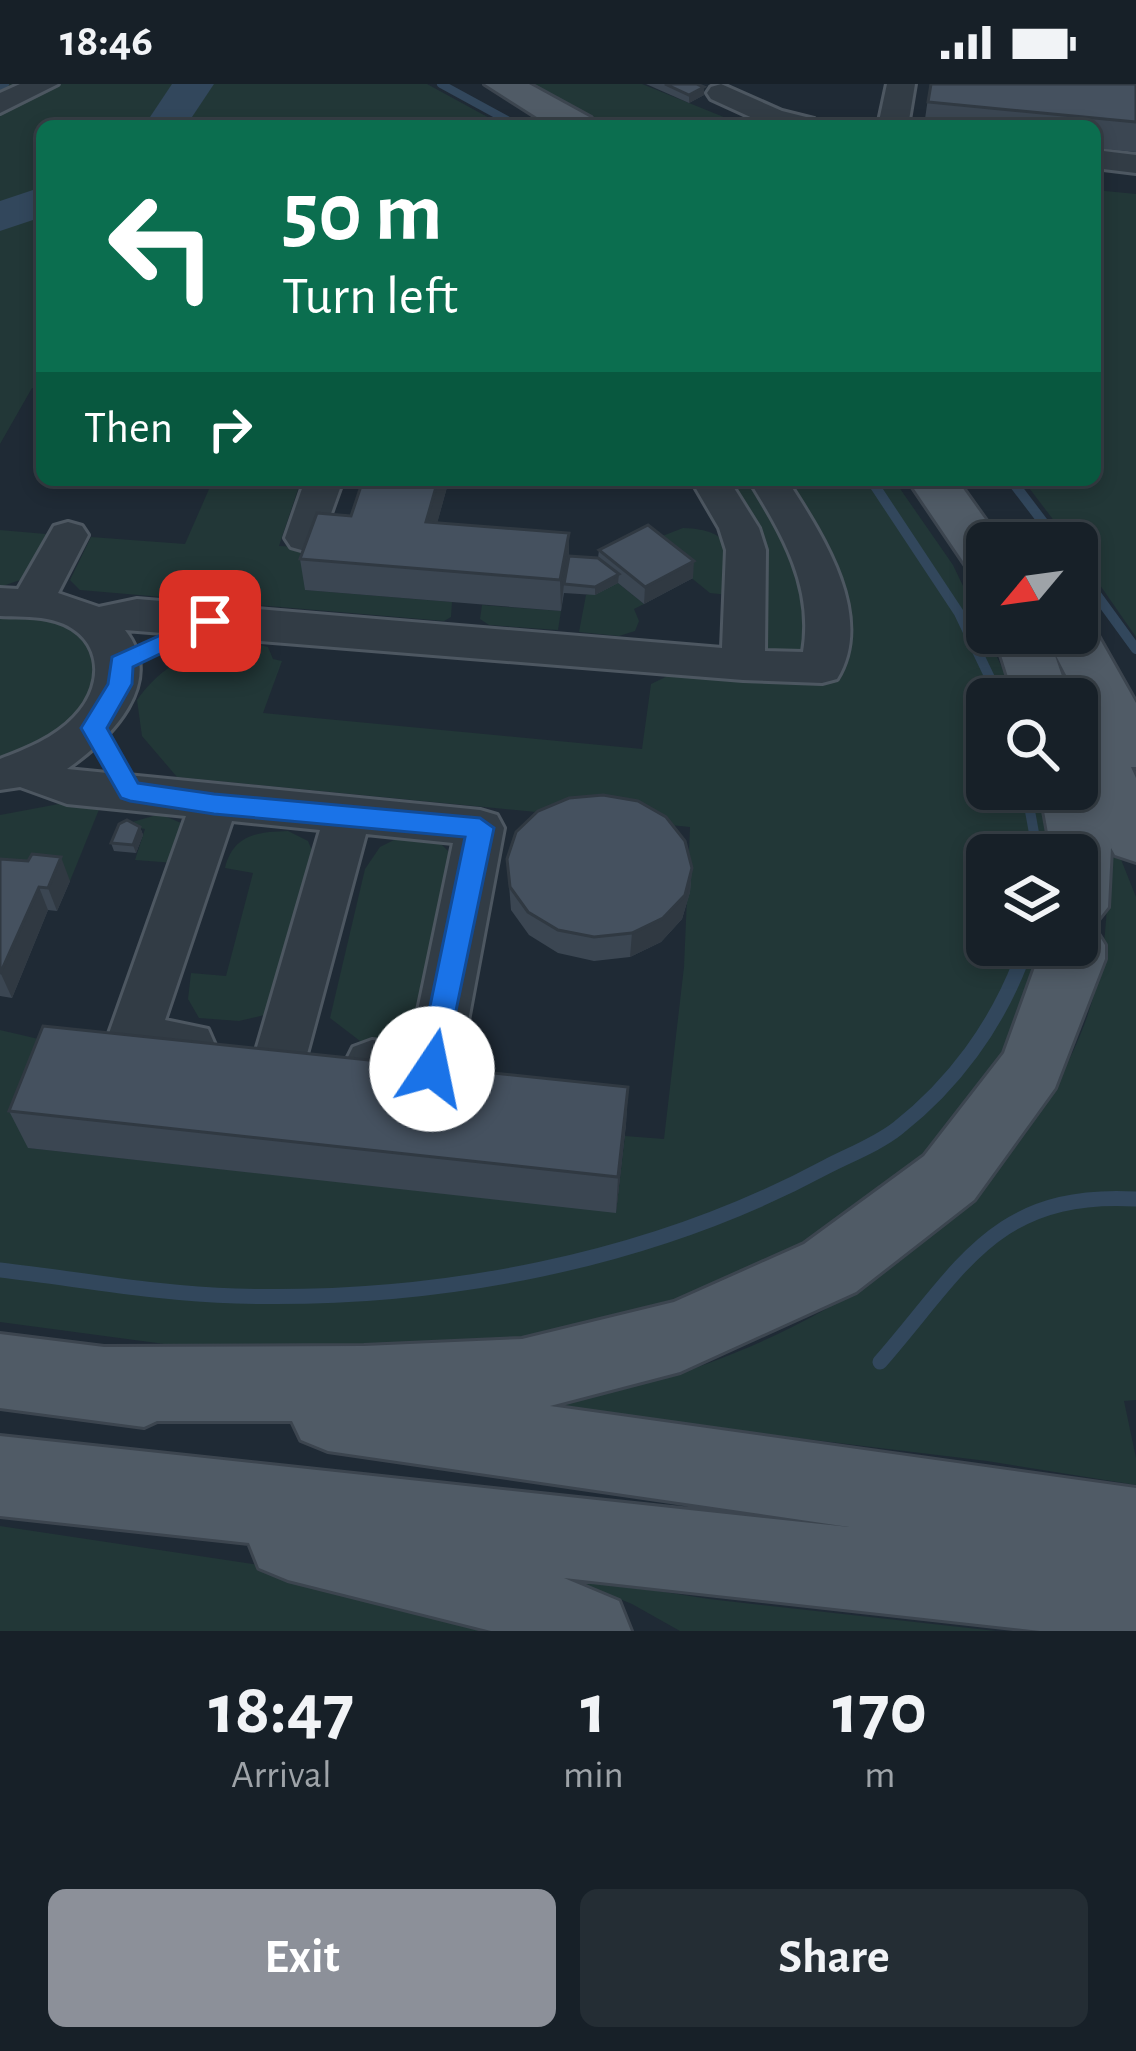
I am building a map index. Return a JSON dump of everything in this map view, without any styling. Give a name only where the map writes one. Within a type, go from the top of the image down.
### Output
[{"type":"main road","points":[[469,84],[533,120]]},
{"type":"main road","points":[[502,84],[567,120]]},
{"type":"main road","points":[[936,486],[966,528]]},
{"type":"main road","points":[[972,486],[999,522]]},
{"type":"main road","points":[[1082,654],[1136,752]]},
{"type":"main road","points":[[1098,758],[1136,839]]},
{"type":"main road","points":[[104,1384],[364,1383],[522,1376],[680,1336],[830,1268],[949,1178],[1030,1068],[1070,966]]},
{"type":"main road","points":[[0,1371],[520,1438],[1136,1529]]},
{"type":"main road","points":[[33,1480],[1136,1600]]},
{"type":"main road","points":[[33,1480],[485,1587],[590,1631]]},
{"type":"lane","points":[[0,104],[44,84]]},
{"type":"lane","points":[[894,120],[901,84]]},
{"type":"lane","points":[[721,94],[773,118],[809,118]]},
{"type":"lane","points":[[1101,160],[1136,164]]},
{"type":"lane","points":[[305,538],[322,486]]},
{"type":"lane","points":[[714,486],[739,528],[746,550],[743,665]]},
{"type":"lane","points":[[96,622],[137,613],[822,668],[829,635],[825,584],[772,486]]},
{"type":"lane","points":[[16,601],[68,535]]},
{"type":"lane","points":[[12,773],[62,752],[94,728],[120,684],[121,663],[113,640],[96,622],[68,608],[16,601]]},
{"type":"lane","points":[[121,663],[210,621]]},
{"type":"lane","points":[[94,728],[130,791]]},
{"type":"lane","points":[[12,773],[68,787],[480,828],[432,1069],[133,1040],[214,804]]},
{"type":"lane","points":[[281,1054],[346,816]]},
{"type":"green space","points":[[0,84],[427,84],[493,120],[36,120],[36,388],[0,444]]},
{"type":"green space","points":[[525,84],[642,84],[731,120],[592,120]]},
{"type":"green space","points":[[1101,191],[1136,194],[1136,637],[1098,582],[1098,522],[1055,522],[1028,486],[1101,486]]},
{"type":"green space","points":[[210,486],[299,486],[279,546],[320,548],[306,590],[452,602],[451,617],[444,621],[80,590],[70,580],[91,537],[185,544]]},
{"type":"green space","points":[[720,486],[760,486],[817,611],[805,650],[759,655]]},
{"type":"green space","points":[[779,486],[898,486],[953,565],[966,592],[966,654],[996,654],[1007,678],[966,678],[966,810],[1050,810],[1052,834],[966,834],[966,966],[1041,966],[1013,1043],[942,1139],[842,1228],[693,1303],[468,1353],[269,1358],[0,1322],[0,1030],[60,1044],[29,1148],[616,1212],[625,1136],[664,1139],[684,967],[690,827],[177,777],[142,736],[137,700],[149,685],[195,653],[250,644],[268,647],[273,659],[282,661],[263,713],[642,749],[651,684],[680,670],[833,676]]},
{"type":"green space","points":[[683,528],[721,538],[728,555],[728,595],[710,593],[647,542]]},
{"type":"green space","points":[[0,530],[46,534],[23,579],[0,587]]},
{"type":"green space","points":[[618,583],[644,604],[634,609],[639,621],[635,631],[619,636],[579,632],[586,595]]},
{"type":"green space","points":[[482,605],[561,611],[558,630],[489,625],[480,619]]},
{"type":"green space","points":[[0,617],[45,621],[76,633],[92,652],[95,675],[87,699],[67,723],[38,743],[0,758]]},
{"type":"green space","points":[[64,803],[100,807],[70,881],[0,882],[0,815]]},
{"type":"green space","points":[[160,814],[181,823],[188,840],[175,863],[135,860],[145,829],[122,825]]},
{"type":"green space","points":[[1104,817],[1136,897],[1136,1400],[1124,1401],[1136,1458],[1136,1485],[987,1461],[531,1406],[615,1391],[698,1367],[780,1333],[856,1291],[927,1239],[989,1179],[1041,1110],[1090,1007],[1106,926]]},
{"type":"green space","points":[[288,831],[308,841],[315,858],[265,1015],[239,1021],[199,1018],[188,999],[191,973],[226,976],[253,873],[225,868],[229,857],[248,838]]},
{"type":"green space","points":[[400,837],[437,840],[448,851],[449,871],[419,1029],[391,1041],[364,1044],[330,1018],[365,869],[380,847]]},
{"type":"green space","points":[[0,1526],[286,1569],[489,1631],[0,1631]]},
{"type":"green space","points":[[563,1576],[709,1599],[996,1631],[680,1631],[632,1604]]},
{"type":"building","points":[[665,84],[697,84],[704,87],[689,95]]},
{"type":"building","points":[[931,84],[1136,84],[1136,122],[928,102]]},
{"type":"building","points":[[361,486],[436,486],[426,522],[569,533],[560,580],[300,559],[317,513],[351,516]]},
{"type":"building","points":[[648,525],[694,561],[645,587],[599,550]]},
{"type":"building","points":[[569,556],[598,558],[619,574],[595,587],[564,584]]},
{"type":"building","points":[[603,795],[638,801],[666,817],[685,841],[692,868],[685,895],[663,918],[632,933],[594,937],[558,930],[528,912],[510,887],[507,859],[516,832],[538,811],[569,798]]},
{"type":"building","points":[[127,820],[140,827],[133,845],[111,843],[119,824]]},
{"type":"building","points":[[32,854],[61,857],[48,888],[39,887],[0,974],[0,859],[28,861]]},
{"type":"building","points":[[43,1026],[628,1087],[618,1177],[9,1111]]},
{"type":"waterway","points":[[0,86],[5,84]]},
{"type":"waterway","points":[[169,120],[193,84]]},
{"type":"waterway","points":[[441,84],[507,120]]},
{"type":"waterway","points":[[0,217],[36,203]]},
{"type":"waterway","points":[[875,486],[959,613],[990,678]]},
{"type":"waterway","points":[[1016,486],[1043,522]]},
{"type":"waterway","points":[[1098,597],[1136,649]]},
{"type":"waterway","points":[[1030,810],[1034,834]]},
{"type":"waterway","points":[[0,1270],[177,1292],[312,1296],[464,1283],[615,1251],[758,1200],[890,1134],[937,1092],[971,1052],[1019,966]]},
{"type":"waterway","points":[[880,1362],[960,1267],[1015,1222],[1048,1208],[1088,1200],[1136,1199]]},
{"type":"route","points":[[210,621],[121,663],[120,684],[94,728],[130,791],[214,804],[480,828],[432,1069]]}]
